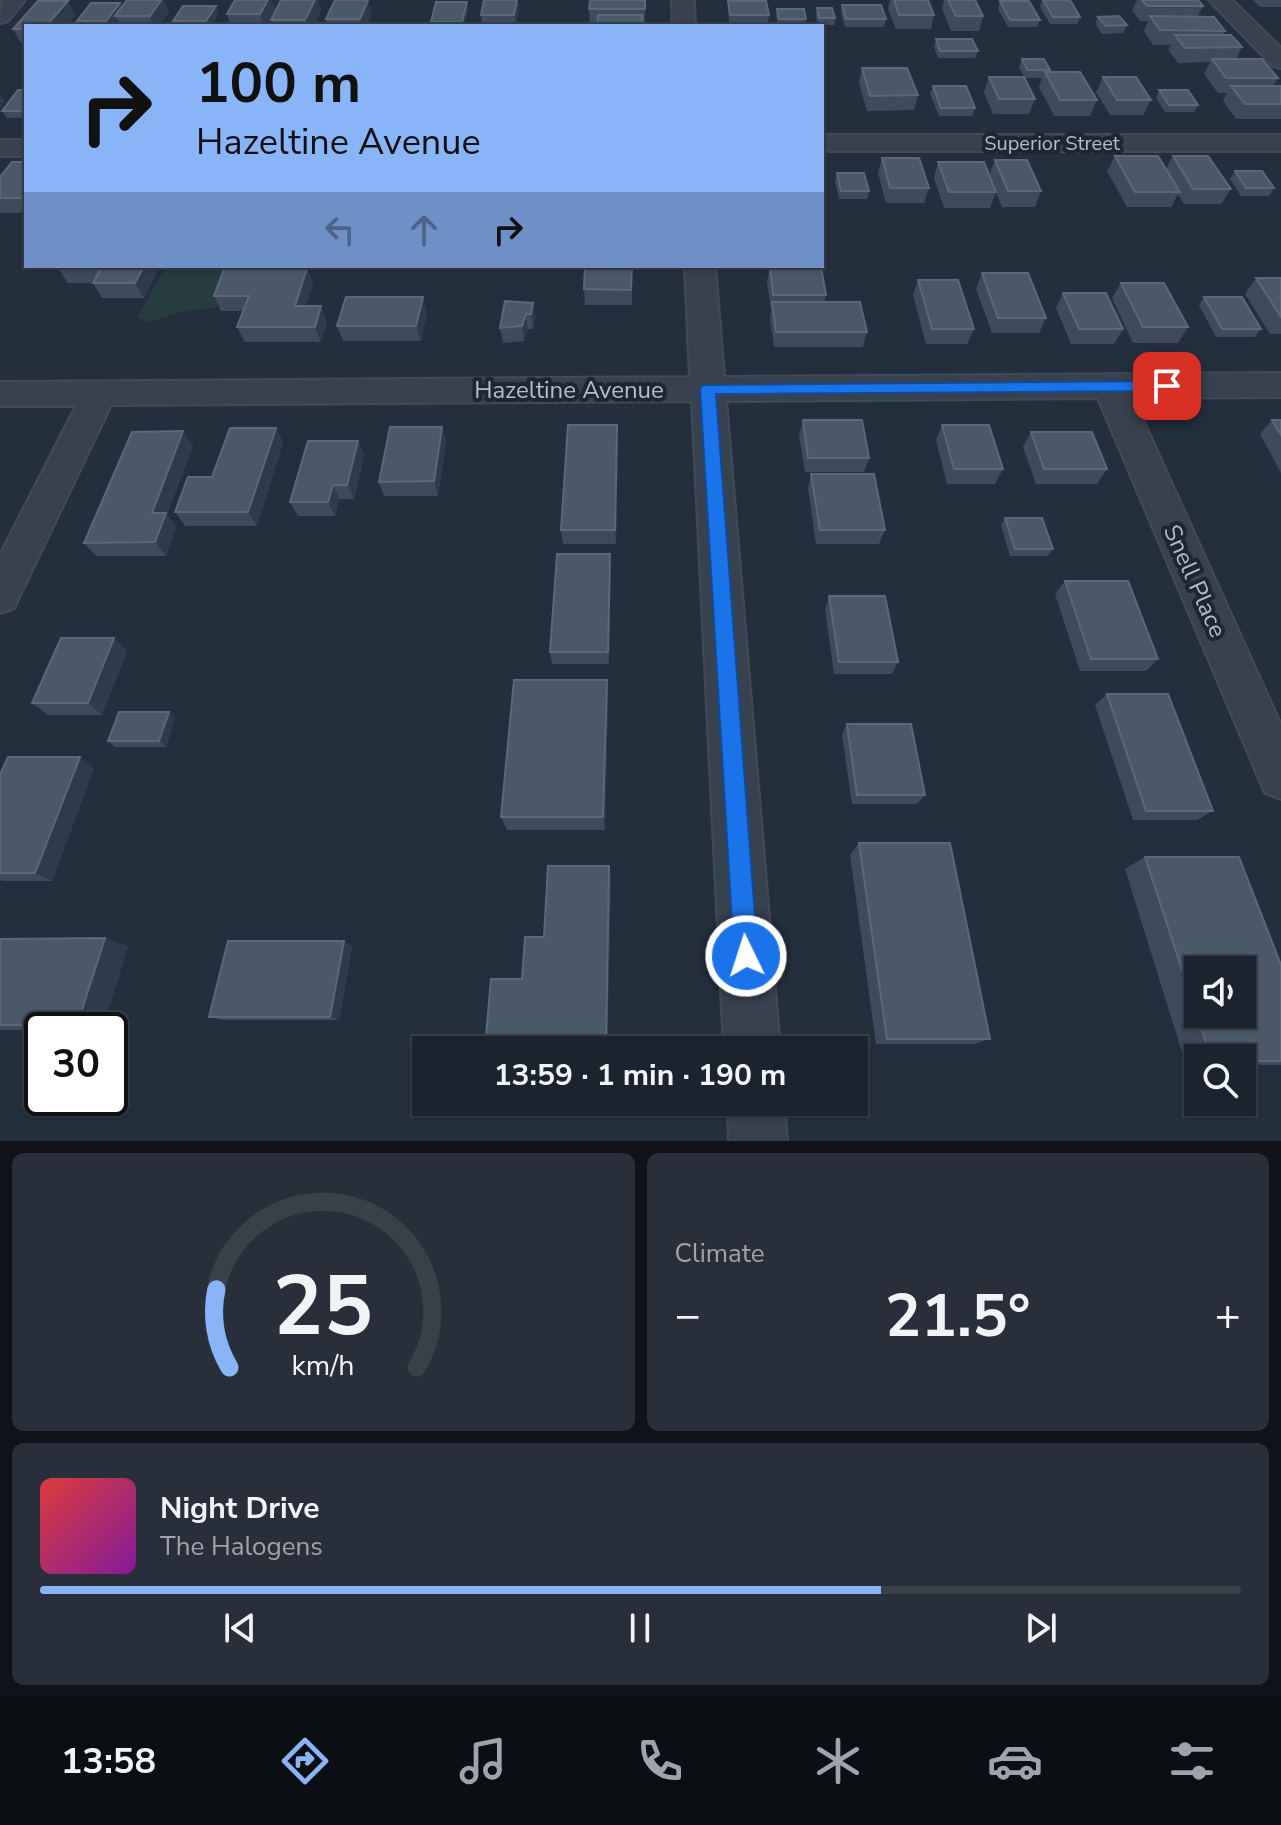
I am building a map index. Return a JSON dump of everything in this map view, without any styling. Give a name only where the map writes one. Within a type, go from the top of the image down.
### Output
[{"type":"street","points":[[0,16],[14,0]]},
{"type":"street","points":[[683,0],[684,24]]},
{"type":"street","points":[[1220,0],[1281,61]]},
{"type":"street","name":"Superior Street","points":[[824,143],[1281,143]]},
{"type":"street","points":[[0,148],[24,148]]},
{"type":"street","points":[[700,268],[751,1036]]},
{"type":"street","name":"Hazeltine Avenue","points":[[0,394],[1281,385]]},
{"type":"street","name":"Snell Place","points":[[1110,386],[1281,777]]},
{"type":"street","points":[[0,596],[100,393]]},
{"type":"street","points":[[757,1116],[758,1141]]},
{"type":"green space","points":[[165,268],[238,268],[216,308],[188,310],[149,322],[137,318]]},
{"type":"building","points":[[127,0],[161,0],[150,16],[115,16]]},
{"type":"building","points":[[235,0],[268,0],[260,14],[227,14]]},
{"type":"building","points":[[281,0],[315,0],[305,20],[271,20]]},
{"type":"building","points":[[335,0],[368,0],[360,19],[326,19]]},
{"type":"building","points":[[484,0],[517,0],[514,15],[481,15]]},
{"type":"building","points":[[590,0],[645,0],[645,9],[589,9]]},
{"type":"building","points":[[894,0],[928,0],[934,15],[899,15]]},
{"type":"building","points":[[948,0],[975,0],[983,16],[956,16]]},
{"type":"building","points":[[1043,0],[1070,0],[1080,17],[1053,17]]},
{"type":"building","points":[[1142,0],[1198,0],[1203,6],[1147,6]]},
{"type":"building","points":[[38,1],[68,1],[48,24],[24,24],[24,29],[13,29]]},
{"type":"building","points":[[728,1],[766,1],[769,15],[730,15]]},
{"type":"building","points":[[1000,1],[1029,1],[1040,20],[1010,20]]},
{"type":"building","points":[[436,2],[467,2],[462,22],[431,22]]},
{"type":"building","points":[[91,3],[120,3],[106,21],[77,21]]},
{"type":"building","points":[[842,5],[881,5],[886,19],[846,19]]},
{"type":"building","points":[[183,6],[216,6],[206,21],[173,21]]},
{"type":"building","points":[[817,8],[832,8],[835,18],[819,18]]},
{"type":"building","points":[[777,9],[804,9],[806,19],[779,19]]},
{"type":"building","points":[[598,15],[642,15],[642,24],[597,24]]},
{"type":"building","points":[[1119,16],[1127,25],[1106,26],[1098,17]]},
{"type":"building","points":[[1150,16],[1214,17],[1225,31],[1160,30]]},
{"type":"building","points":[[1175,35],[1231,35],[1242,47],[1185,48]]},
{"type":"building","points":[[936,39],[972,39],[978,51],[940,51]]},
{"type":"building","points":[[1022,59],[1044,59],[1050,70],[1027,70]]},
{"type":"building","points":[[1212,59],[1262,59],[1278,78],[1226,78]]},
{"type":"building","points":[[862,68],[907,68],[918,95],[870,96]]},
{"type":"building","points":[[1045,72],[1080,72],[1097,100],[1060,100]]},
{"type":"building","points":[[989,77],[1024,77],[1035,99],[999,99]]},
{"type":"building","points":[[1103,77],[1136,77],[1151,100],[1117,100]]},
{"type":"building","points":[[933,86],[966,86],[975,108],[941,108]]},
{"type":"building","points":[[1231,86],[1281,86],[1281,104],[1245,104]]},
{"type":"building","points":[[18,90],[24,90],[24,111],[2,111]]},
{"type":"building","points":[[1159,90],[1188,90],[1198,105],[1169,105]]},
{"type":"building","points":[[1115,156],[1158,156],[1180,192],[1135,192]]},
{"type":"building","points":[[1173,156],[1208,156],[1231,189],[1193,189]]},
{"type":"building","points":[[882,158],[919,158],[929,188],[890,188]]},
{"type":"building","points":[[995,160],[1027,160],[1041,191],[1008,191]]},
{"type":"building","points":[[12,162],[24,162],[22,198],[0,198],[0,177]]},
{"type":"building","points":[[938,162],[984,162],[996,192],[949,192]]},
{"type":"building","points":[[1235,171],[1262,171],[1274,188],[1246,188]]},
{"type":"building","points":[[837,173],[864,173],[869,191],[841,191]]},
{"type":"building","points":[[101,268],[143,268],[135,283],[93,283]]},
{"type":"building","points":[[307,268],[295,306],[321,306],[315,327],[237,327],[249,296],[214,296],[224,269]]},
{"type":"building","points":[[585,268],[632,268],[631,290],[584,289]]},
{"type":"building","points":[[770,268],[821,268],[826,295],[773,295]]},
{"type":"building","points":[[982,273],[1028,273],[1046,318],[998,318]]},
{"type":"building","points":[[1256,278],[1281,278],[1281,317]]},
{"type":"building","points":[[918,280],[958,280],[974,329],[932,329]]},
{"type":"building","points":[[1121,283],[1164,283],[1188,327],[1143,327]]},
{"type":"building","points":[[1063,293],[1106,293],[1123,329],[1079,329]]},
{"type":"building","points":[[346,297],[423,297],[416,326],[337,326]]},
{"type":"building","points":[[1204,297],[1242,297],[1261,329],[1222,329]]},
{"type":"building","points":[[505,301],[533,303],[531,314],[526,314],[522,326],[500,328]]},
{"type":"building","points":[[772,302],[860,302],[867,332],[776,332]]},
{"type":"building","points":[[803,420],[862,420],[869,458],[808,458]]},
{"type":"building","points":[[1272,420],[1281,420],[1281,435]]},
{"type":"building","points":[[568,425],[617,425],[615,530],[561,530]]},
{"type":"building","points":[[942,425],[989,425],[1003,469],[954,469]]},
{"type":"building","points":[[390,427],[442,427],[434,481],[379,482]]},
{"type":"building","points":[[230,428],[276,428],[248,512],[175,512],[188,477],[212,477]]},
{"type":"building","points":[[183,431],[152,513],[166,513],[155,542],[84,543],[132,432]]},
{"type":"building","points":[[1031,432],[1092,432],[1107,469],[1044,469]]},
{"type":"building","points":[[308,441],[358,441],[347,485],[333,485],[328,502],[290,502]]},
{"type":"building","points":[[811,474],[874,474],[885,530],[820,530]]},
{"type":"building","points":[[1005,518],[1042,518],[1053,549],[1015,549]]},
{"type":"building","points":[[557,554],[610,554],[608,652],[550,652]]},
{"type":"building","points":[[1065,581],[1128,581],[1158,659],[1091,659]]},
{"type":"building","points":[[829,596],[885,596],[898,662],[839,662]]},
{"type":"building","points":[[61,638],[114,638],[88,703],[32,703]]},
{"type":"building","points":[[514,680],[607,680],[603,817],[501,817]]},
{"type":"building","points":[[1107,694],[1168,694],[1213,811],[1146,811]]},
{"type":"building","points":[[119,712],[169,712],[159,741],[108,741]]},
{"type":"building","points":[[847,724],[911,724],[925,795],[857,795]]},
{"type":"building","points":[[8,757],[80,757],[35,873],[0,873],[0,775]]},
{"type":"building","points":[[859,843],[950,843],[990,1039],[887,1039]]},
{"type":"building","points":[[1145,857],[1239,857],[1281,965],[1281,1061],[1256,1061],[1256,1044],[1206,1044],[1201,1028],[1256,1028],[1256,956],[1184,956],[1184,976]]},
{"type":"building","points":[[548,866],[609,866],[606,1036],[486,1036],[491,979],[522,979],[525,937],[544,937]]},
{"type":"building","points":[[105,938],[81,1012],[24,1012],[24,1025],[0,1025],[0,939]]},
{"type":"building","points":[[228,941],[344,941],[330,1017],[209,1017]]},
{"type":"route","points":[[746,956],[708,389],[1167,386]]}]
